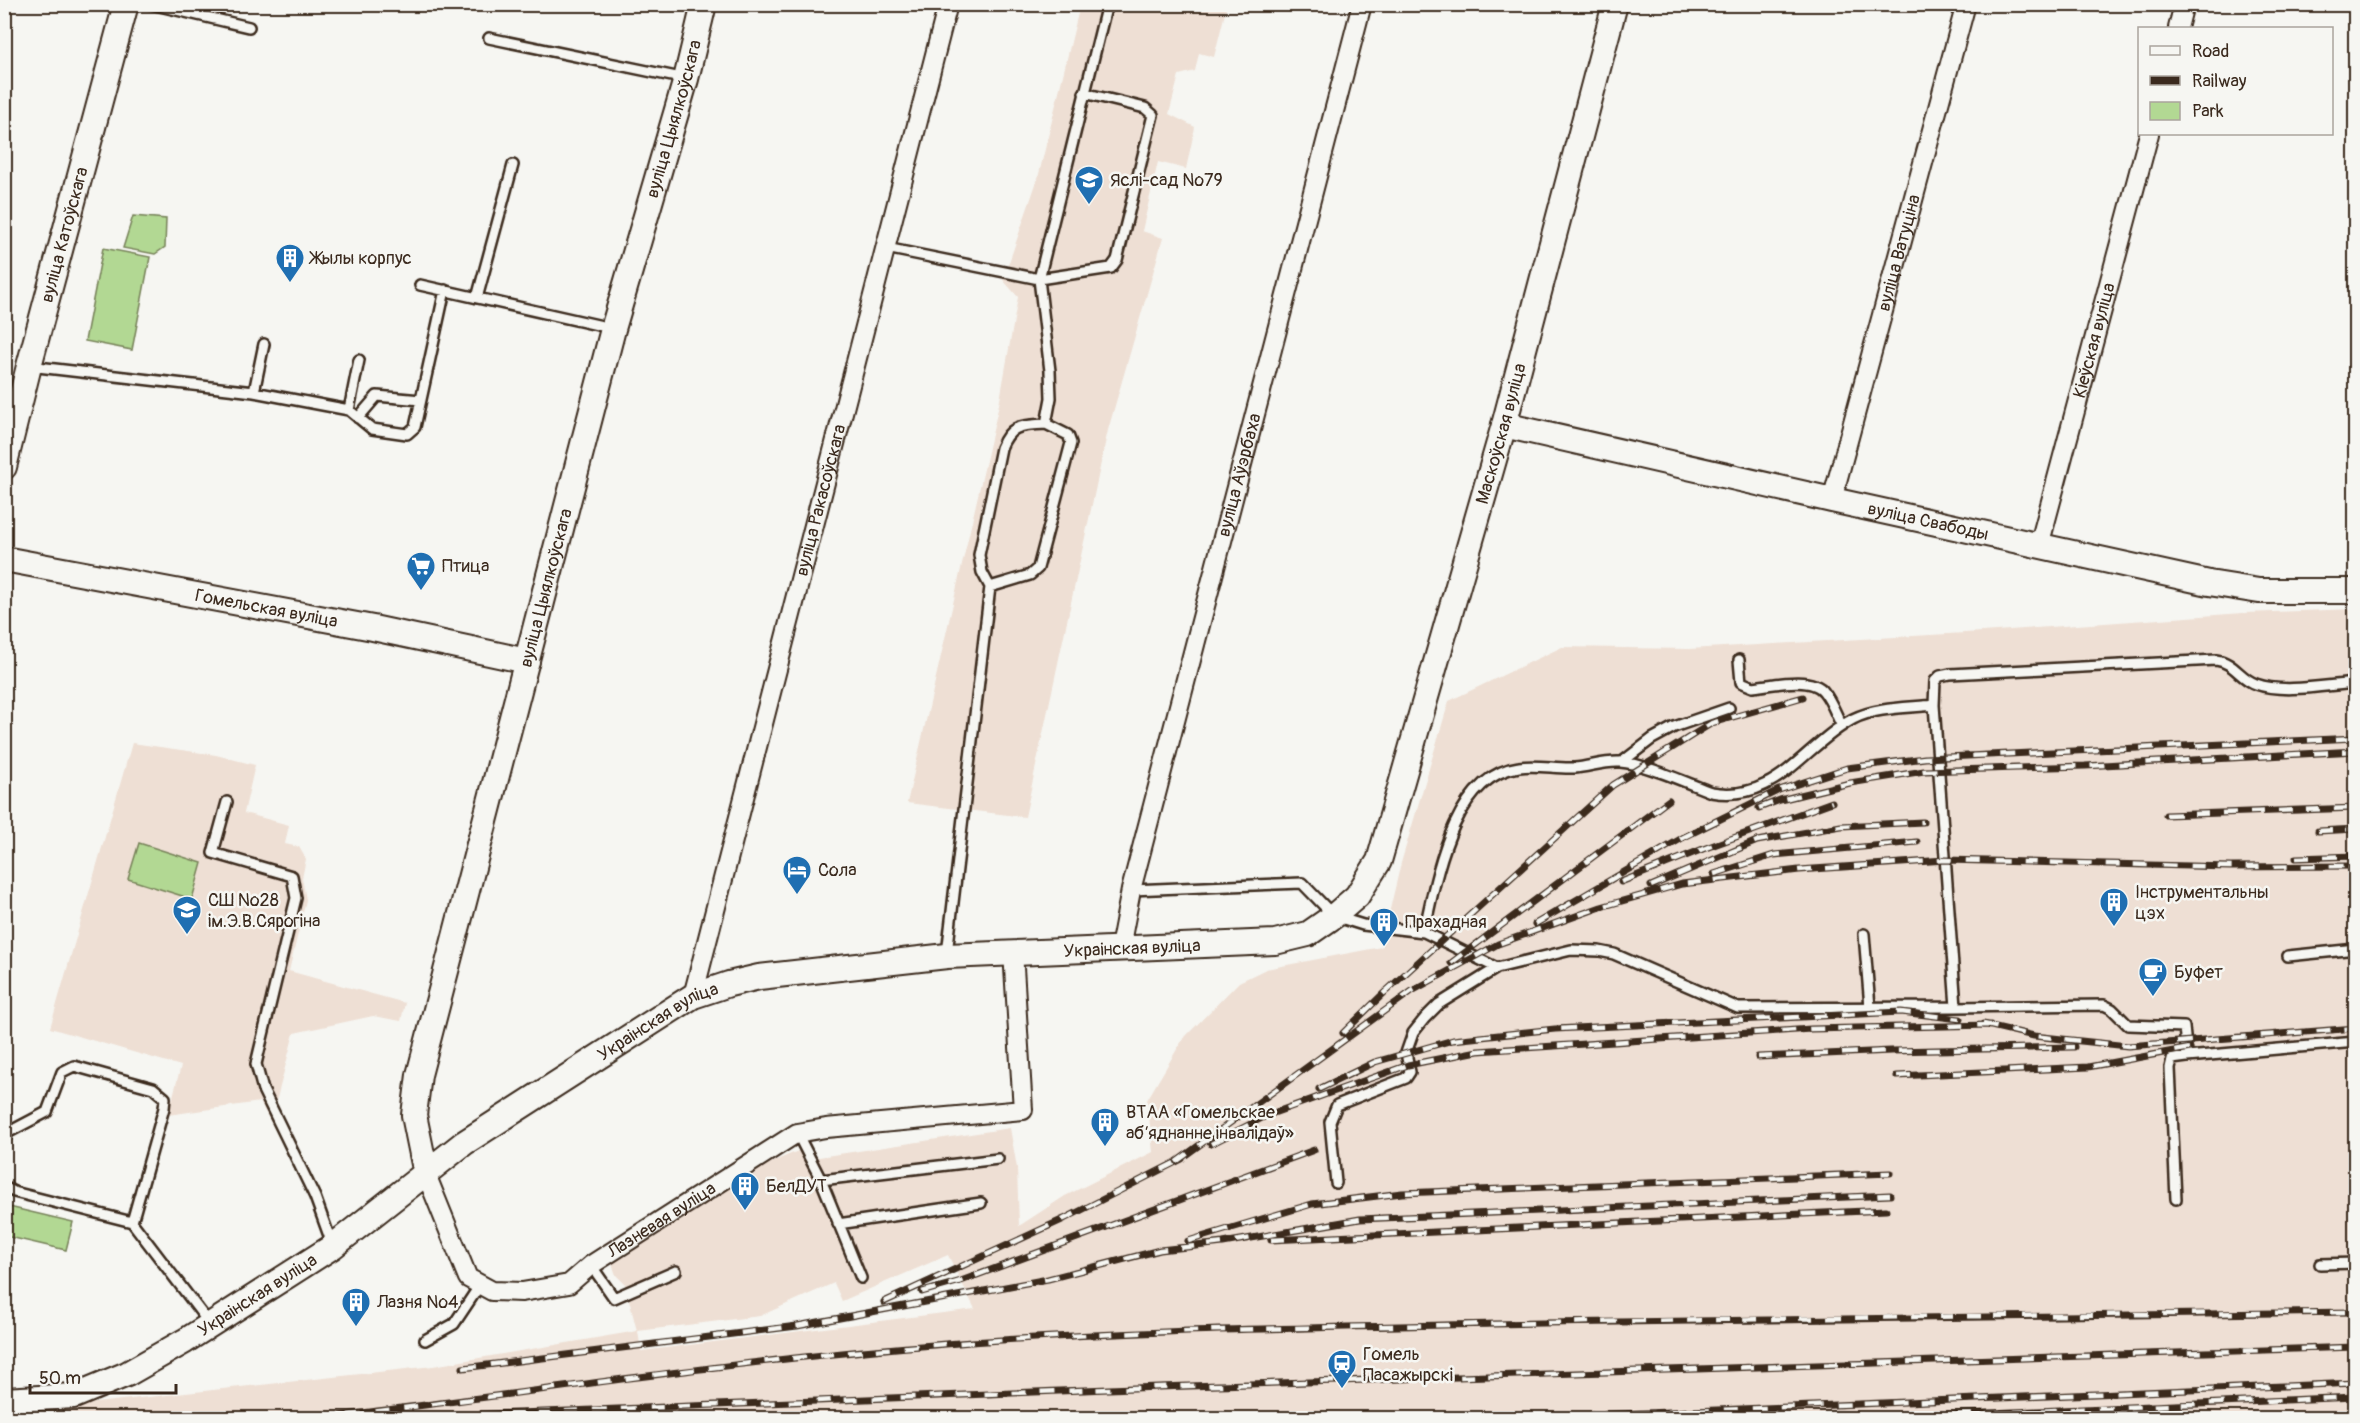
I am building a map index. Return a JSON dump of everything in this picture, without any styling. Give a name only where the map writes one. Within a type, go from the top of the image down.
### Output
[{"type":"street","name":"вуліца Катоўскага","points":[[4,467],[126,4]]},
{"type":"street","name":"вуліца Цыялкоўскага","points":[[426,1174],[414,1115],[419,1075],[613,329],[686,79],[704,4]]},
{"type":"street","name":"вуліца Ракасоўскага","points":[[693,996],[948,4]]},
{"type":"street","name":"вуліца Аўэрбаха","points":[[1120,948],[1131,890],[1362,4]]},
{"type":"street","name":"Маскоўская вуліца","points":[[1378,861],[1504,425],[1614,4]]},
{"type":"street","name":"вуліца Ватуціна","points":[[1832,500],[1966,4]]},
{"type":"street","points":[[2178,27],[2184,4]]},
{"type":"street","name":"Кіеўская вуліца","points":[[2039,546],[2149,135]]},
{"type":"street","name":"вуліца Свабоды","points":[[1504,425],[2209,583],[2259,591],[2355,591]]},
{"type":"street","name":"Гомельская вуліца","points":[[4,559],[373,628],[527,661]]},
{"type":"street","name":"Украінская вуліца","points":[[4,1400],[74,1396],[127,1374],[210,1325],[332,1247],[464,1143],[693,996],[759,977],[947,956],[1275,942],[1308,934],[1334,916],[1357,897],[1378,861]]},
{"type":"street","name":"Лазневая вуліца","points":[[480,1285],[492,1291],[522,1292],[569,1284],[591,1265],[797,1133],[826,1128],[1023,1110],[1013,952]]},
{"type":"street","points":[[426,1174],[468,1278],[480,1285]]},
{"type":"lane","points":[[151,4],[249,27]]},
{"type":"lane","points":[[1046,424],[1051,398],[1050,371],[1039,279],[1107,4]]},
{"type":"lane","points":[[489,38],[686,79]]},
{"type":"lane","points":[[886,248],[1039,279],[1115,266],[1154,120],[1150,111],[1144,108],[1084,93]]},
{"type":"lane","points":[[477,298],[513,165]]},
{"type":"lane","points":[[420,285],[613,329]]},
{"type":"lane","points":[[29,366],[254,392],[350,410],[372,429],[407,434],[415,427],[446,290]]},
{"type":"lane","points":[[254,392],[264,344]]},
{"type":"lane","points":[[350,410],[359,360]]},
{"type":"lane","points":[[358,418],[377,396],[421,400]]},
{"type":"lane","points":[[947,956],[990,587],[982,572],[979,555],[1005,436],[1019,426],[1046,424],[1068,435],[1071,443],[1038,568],[1030,575],[990,587]]},
{"type":"lane","points":[[1739,660],[1741,681],[1745,685],[1753,687],[1799,682],[1814,684],[1824,691],[1842,726]]},
{"type":"lane","points":[[1956,1006],[1934,705],[1935,681],[1940,676],[2216,660],[2224,661],[2250,682],[2265,687],[2355,683]]},
{"type":"lane","points":[[1424,932],[1444,846],[1455,822],[1478,789],[1496,775],[1518,767],[1574,768],[1622,762],[1711,792],[1744,793],[1763,787],[1781,776],[1842,726],[1867,713],[1934,705]]},
{"type":"lane","points":[[1622,762],[1652,739],[1674,727],[1729,708]]},
{"type":"lane","points":[[227,802],[213,853],[292,876],[296,898],[256,1064],[263,1090],[315,1197],[332,1247]]},
{"type":"lane","points":[[1131,890],[1302,883],[1334,916],[1363,925],[1424,932],[1497,968]]},
{"type":"lane","points":[[1864,934],[1870,1007]]},
{"type":"lane","points":[[2288,956],[2355,949]]},
{"type":"lane","points":[[1336,1183],[1330,1122],[1337,1105],[1344,1100],[1406,1078],[1410,1072],[1406,1053],[1413,1033],[1439,1004],[1497,968],[1560,952],[1599,951],[1614,954],[1738,1008],[2104,1005],[2112,1009],[2128,1025],[2184,1027],[2187,1057]]},
{"type":"lane","points":[[2176,1199],[2170,1068],[2172,1059],[2355,1042]]},
{"type":"lane","points":[[4,1140],[9,1132],[47,1112],[62,1072],[74,1066],[153,1088],[165,1098],[164,1108],[132,1222]]},
{"type":"lane","points":[[797,1133],[821,1180],[861,1278]]},
{"type":"lane","points":[[821,1180],[998,1159]]},
{"type":"lane","points":[[4,1187],[14,1192],[132,1222],[210,1325]]},
{"type":"lane","points":[[838,1224],[981,1203]]},
{"type":"lane","points":[[2320,1264],[2355,1263]]},
{"type":"lane","points":[[591,1265],[614,1298],[676,1271]]},
{"type":"lane","points":[[425,1340],[454,1324],[480,1285]]},
{"type":"shaded area","points":[[1080,5],[1227,5],[1214,57],[1199,53],[1195,71],[1179,75],[1169,114],[1195,127],[1186,169],[1158,162],[1142,231],[1163,238],[1108,430],[1025,817],[907,803],[1000,400],[1018,297],[1003,280],[1038,178]]},
{"type":"shaded area","points":[[2355,609],[2355,1418],[5,1418],[4,1413],[433,1366],[637,1331],[625,1284],[616,1275],[612,1264],[623,1254],[765,1165],[798,1151],[819,1157],[1010,1128],[1017,1168],[1019,1226],[1065,1196],[1153,1152],[1147,1100],[1183,1039],[1239,982],[1266,969],[1381,947],[1401,863],[1449,701],[1562,647],[1689,649],[1982,632],[2243,613]],"holes":[[[948,1255],[975,1309],[641,1351],[638,1331],[760,1316],[834,1283],[842,1301]]]},
{"type":"shaded area","name":"СШ №28 ім.Э.В.Сярогіна","points":[[132,743],[216,755],[255,765],[244,813],[289,825],[285,844],[299,847],[306,859],[302,878],[306,900],[289,971],[405,1003],[401,1021],[373,1016],[294,1033],[276,1102],[321,1194],[315,1197],[311,1198],[260,1102],[168,1115],[181,1066],[50,1028]]},
{"type":"green space","points":[[133,216],[166,219],[165,247],[155,254],[123,248]]},
{"type":"green space","points":[[103,248],[150,257],[132,350],[85,341]]},
{"type":"green space","points":[[139,843],[202,863],[192,899],[128,879]]},
{"type":"green space","points":[[5,1206],[73,1222],[66,1250],[5,1236]]},
{"type":"railway","points":[[1343,1033],[1613,785],[1712,723],[1803,697]]},
{"type":"railway","points":[[1535,924],[1684,837],[1779,790],[1847,768],[1925,758],[2356,738]]},
{"type":"railway","points":[[1759,808],[1780,800],[1850,783],[1924,771],[2085,766],[2356,751]]},
{"type":"railway","points":[[1451,963],[1669,800]]},
{"type":"railway","points":[[1621,882],[1832,802]]},
{"type":"railway","points":[[2166,815],[2356,808]]},
{"type":"railway","points":[[1651,886],[1757,841],[1841,826],[1923,822]]},
{"type":"railway","points":[[2318,831],[2356,829]]},
{"type":"railway","points":[[1714,874],[1774,855],[1917,842]]},
{"type":"railway","points":[[2296,858],[2356,856]]},
{"type":"railway","points":[[1176,1162],[1412,991],[1498,944],[1601,907],[1682,884],[1799,870],[1945,860],[2231,867],[2356,866]]},
{"type":"railway","points":[[1319,1089],[1375,1062],[1453,1040],[1555,1029],[1901,1012],[1960,1019]]},
{"type":"railway","points":[[1983,1024],[2034,1036],[2128,1046],[2356,1028]]},
{"type":"railway","points":[[1211,1144],[1268,1115],[1408,1065],[1478,1051],[1811,1029],[1990,1025]]},
{"type":"railway","points":[[1758,1057],[2074,1047]]},
{"type":"railway","points":[[1897,1076],[2088,1067],[2190,1048]]},
{"type":"railway","points":[[922,1292],[961,1281],[1314,1150]]},
{"type":"railway","points":[[884,1302],[1064,1219],[1182,1159]]},
{"type":"railway","points":[[1188,1241],[1312,1204],[1402,1193],[1890,1173]]},
{"type":"railway","points":[[463,1368],[797,1326],[1048,1279],[1160,1250],[1223,1243],[1360,1219],[1890,1195]]},
{"type":"railway","points":[[1271,1240],[1886,1210]]},
{"type":"railway","points":[[320,1418],[770,1361],[921,1346],[1064,1336],[1279,1328],[2356,1312]]},
{"type":"railway","points":[[397,1418],[1159,1387],[2356,1347]]},
{"type":"railway","points":[[1528,1418],[2356,1383]]},
{"type":"railway","points":[[1874,1418],[2356,1397]]},
{"type":"place","name":"Яслі-сад №79","points":[[1089,206]]},
{"type":"place","name":"Жылы корпус","points":[[290,284]]},
{"type":"place","name":"Птица","points":[[421,592]]},
{"type":"place","name":"Сола","points":[[797,896]]},
{"type":"place","name":"Інструментальны цэх","points":[[2114,928]]},
{"type":"place","name":"СШ №28 ім.Э.В.Сярогіна","points":[[187,936]]},
{"type":"place","name":"Прахадная","points":[[1384,948]]},
{"type":"place","name":"Буфет","points":[[2153,998]]},
{"type":"place","name":"ВТАА «Гомельскае абʼяднанне інвалідаў»","points":[[1105,1148]]},
{"type":"place","name":"БелДУТ","points":[[745,1212]]},
{"type":"place","name":"Лазня №4","points":[[356,1328]]},
{"type":"place","name":"Гомель Пасажырскі","points":[[1342,1390]]}]
